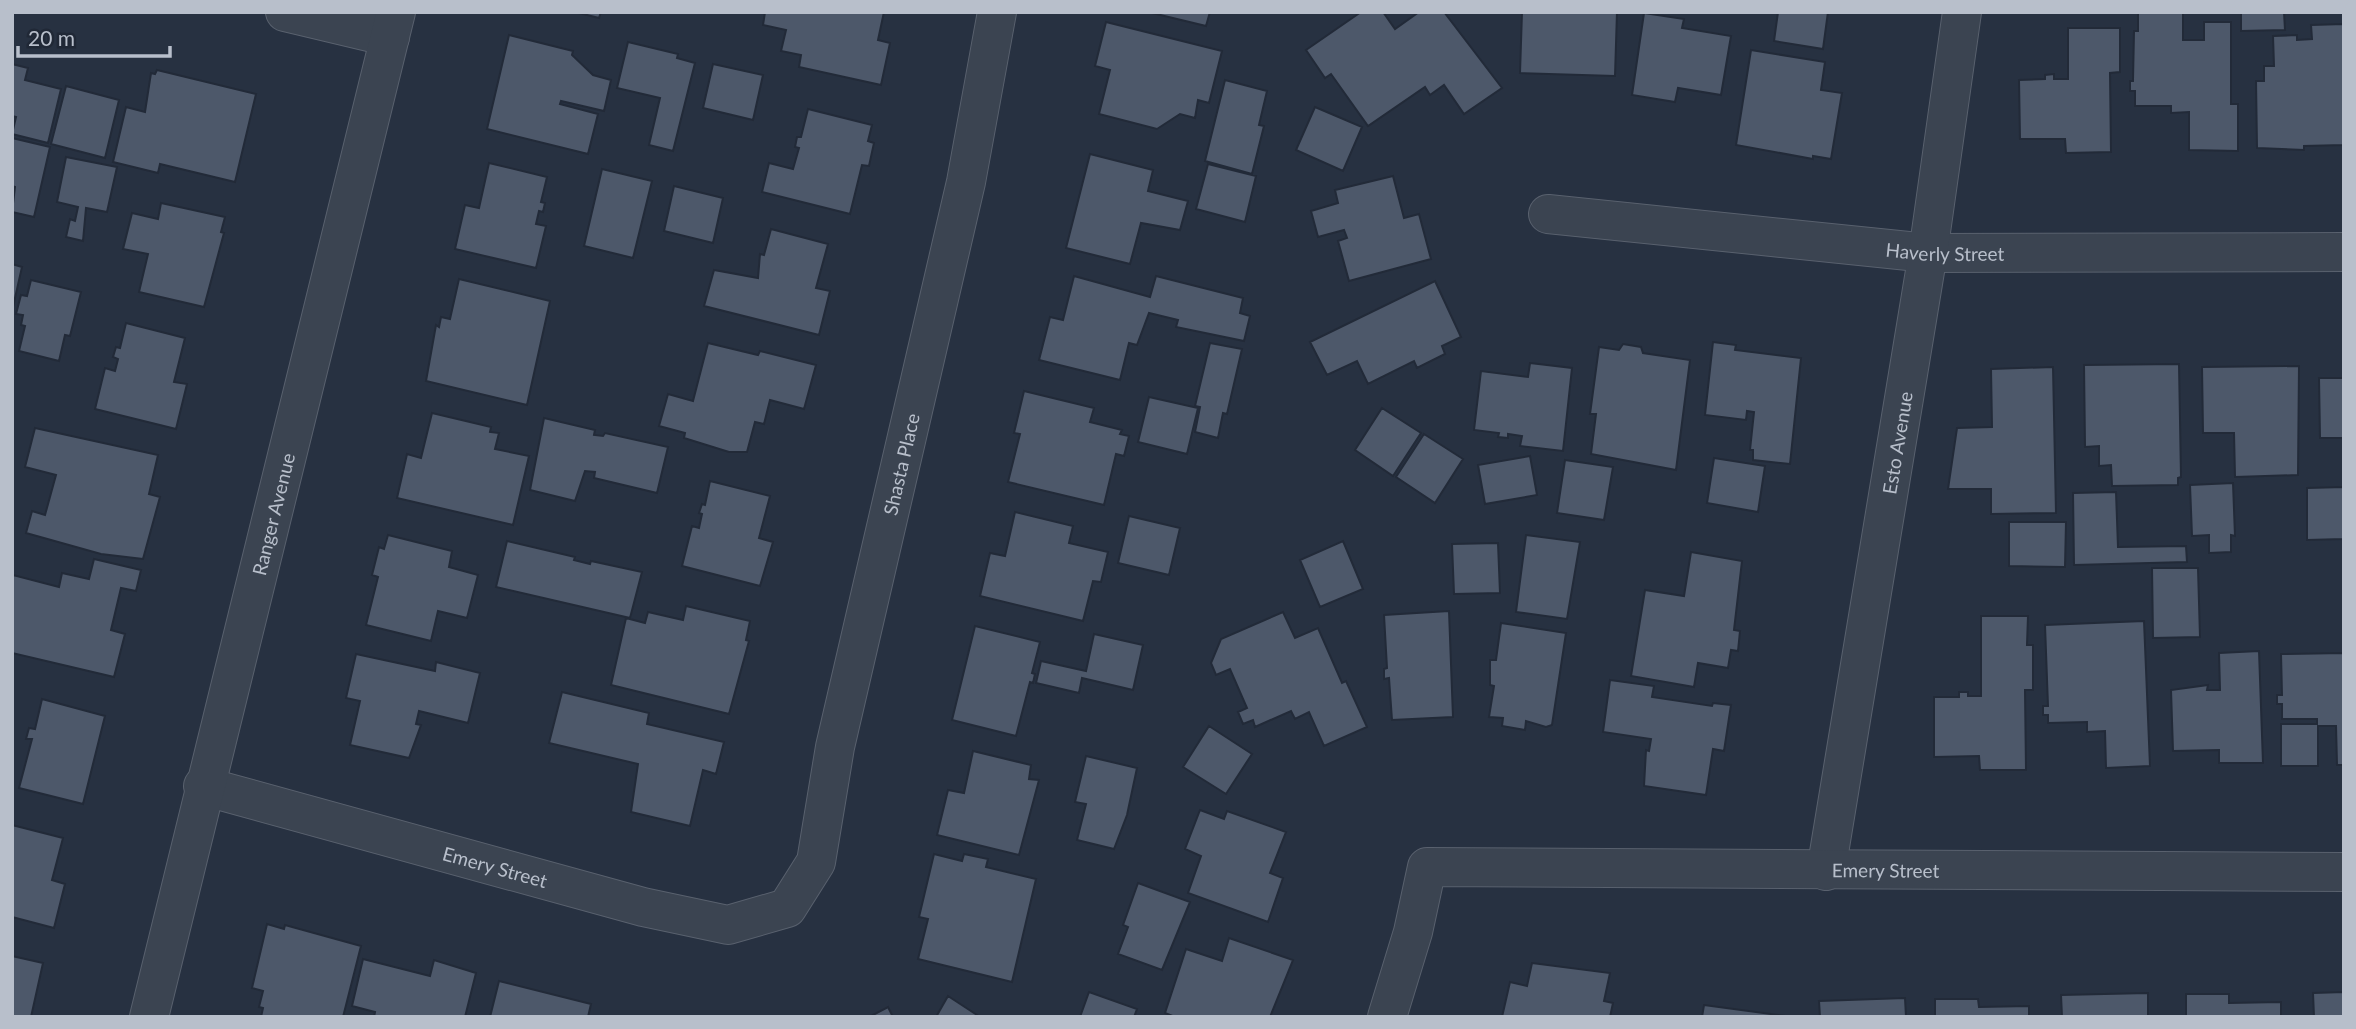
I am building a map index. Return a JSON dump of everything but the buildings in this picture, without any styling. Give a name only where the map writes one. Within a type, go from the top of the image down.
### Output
[{"type":"street","points":[[285,12],[393,25]]},
{"type":"street","name":"Shasta Place","points":[[787,908],[816,862],[835,747],[966,182],[997,12]]},
{"type":"street","name":"Esto Avenue","points":[[1826,871],[1928,253],[1962,12]]},
{"type":"street","name":"Ranger Avenue","points":[[149,1017],[203,786],[393,25]]},
{"type":"street","name":"Haverly Street","points":[[1548,214],[1928,253],[2344,252]]},
{"type":"street","name":"Emery Street","points":[[203,786],[643,907],[704,920],[728,925],[787,908]]},
{"type":"street","name":"Emery Street","points":[[1387,1017],[1413,932],[1427,867],[2344,872]]}]
